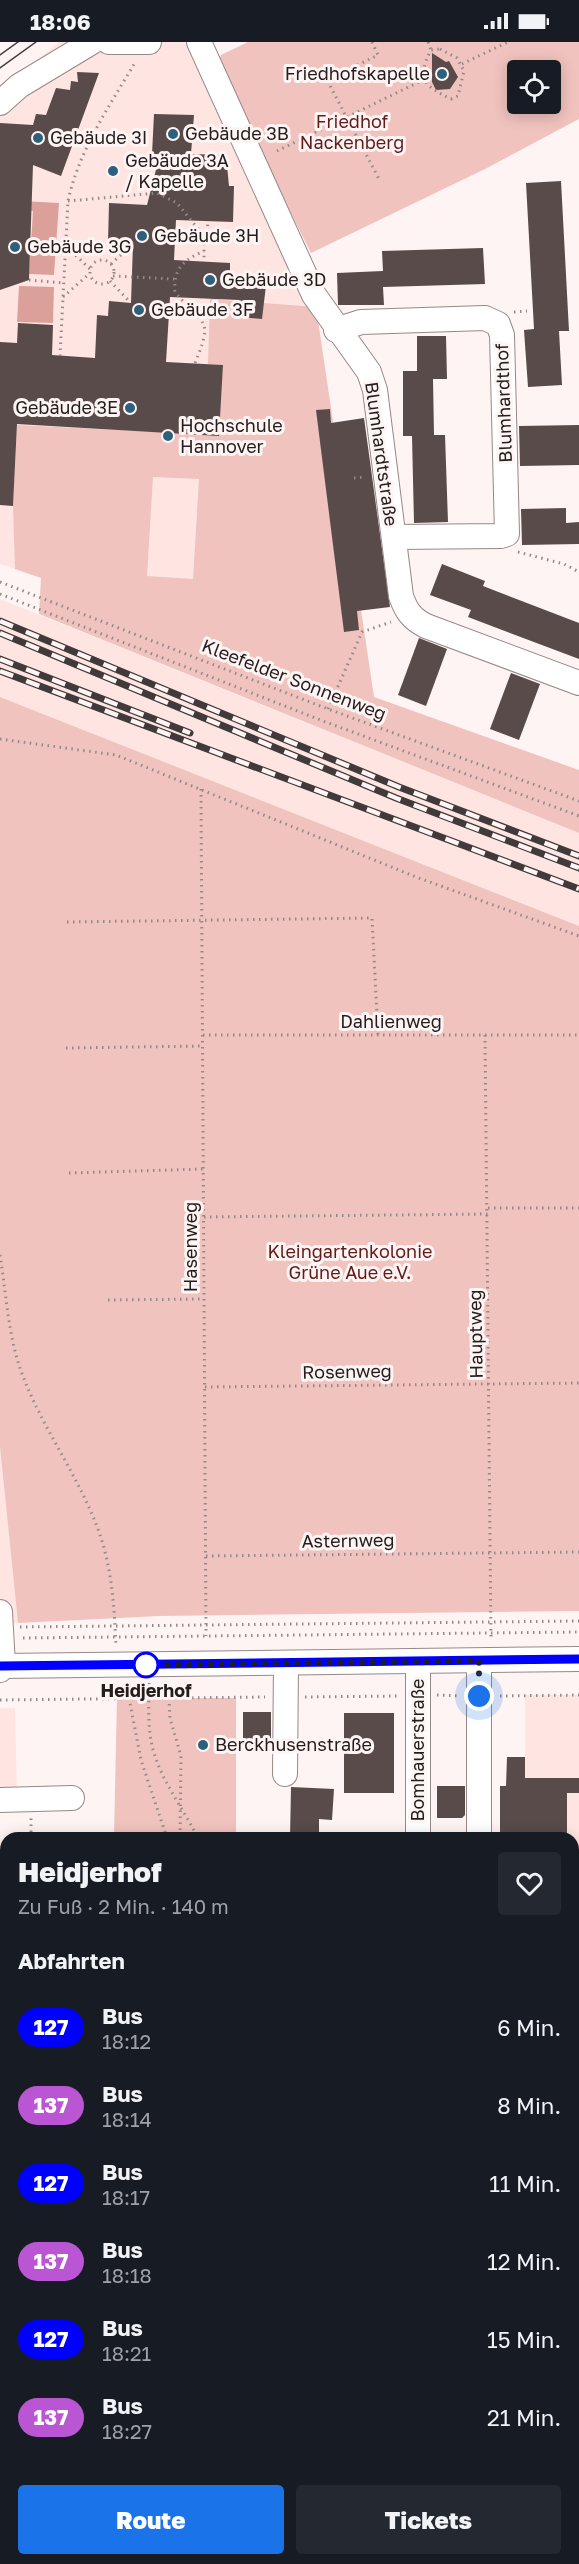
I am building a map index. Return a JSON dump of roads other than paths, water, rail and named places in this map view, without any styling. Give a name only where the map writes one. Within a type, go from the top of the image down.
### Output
[{"type":"street","points":[[0,103],[19,86],[92,42]]},
{"type":"street","points":[[109,42],[148,43]]},
{"type":"street","name":"Blumhardtstraße","points":[[199,42],[315,295],[336,330],[369,372],[375,390],[401,596],[410,615],[426,626],[579,683]]},
{"type":"street","name":"Blumhardthof","points":[[336,330],[361,322],[485,318],[498,324],[502,335],[507,534],[501,536],[394,537]]},
{"type":"street","points":[[2,1626],[1,1667],[579,1659]]},
{"type":"street","points":[[479,1661],[479,1832]]},
{"type":"street","name":"Bomhauerstraße","points":[[418,1662],[418,1832]]},
{"type":"street","points":[[285,1774],[286,1664]]},
{"type":"street","points":[[0,1800],[72,1798]]},
{"type":"tram line","points":[[0,55],[18,42]]},
{"type":"tram line","points":[[0,68],[36,42]]},
{"type":"railway","points":[[0,621],[399,787],[579,856]]},
{"type":"railway","points":[[0,633],[396,798],[579,868]]},
{"type":"railway","points":[[0,659],[190,733]]},
{"type":"railway","points":[[0,671],[579,889]]},
{"type":"place","name":"Friedhofskapelle","points":[[442,74]]},
{"type":"place","name":"Gebäude 3B","points":[[173,134]]},
{"type":"place","name":"Gebäude 3I","points":[[38,138]]},
{"type":"place","name":"Gebäude 3A / Kapelle","points":[[113,171]]},
{"type":"place","name":"Gebäude 3H","points":[[142,236]]},
{"type":"place","name":"Gebäude 3G","points":[[15,247]]},
{"type":"place","name":"Gebäude 3D","points":[[210,280]]},
{"type":"place","name":"Gebäude 3F","points":[[139,310]]},
{"type":"place","name":"Gebäude 3E","points":[[130,408]]},
{"type":"place","name":"Hochschule Hannover","points":[[168,436]]},
{"type":"place","name":"Heidjerhof","points":[[146,1665]]},
{"type":"place","name":"Berckhusenstraße","points":[[203,1745]]},
{"type":"park label","name":"Friedhof Nackenberg","points":[[352,132]]},
{"type":"park label","name":"Kleingartenkolonie Grüne Aue e.V.","points":[[350,1262]]}]
